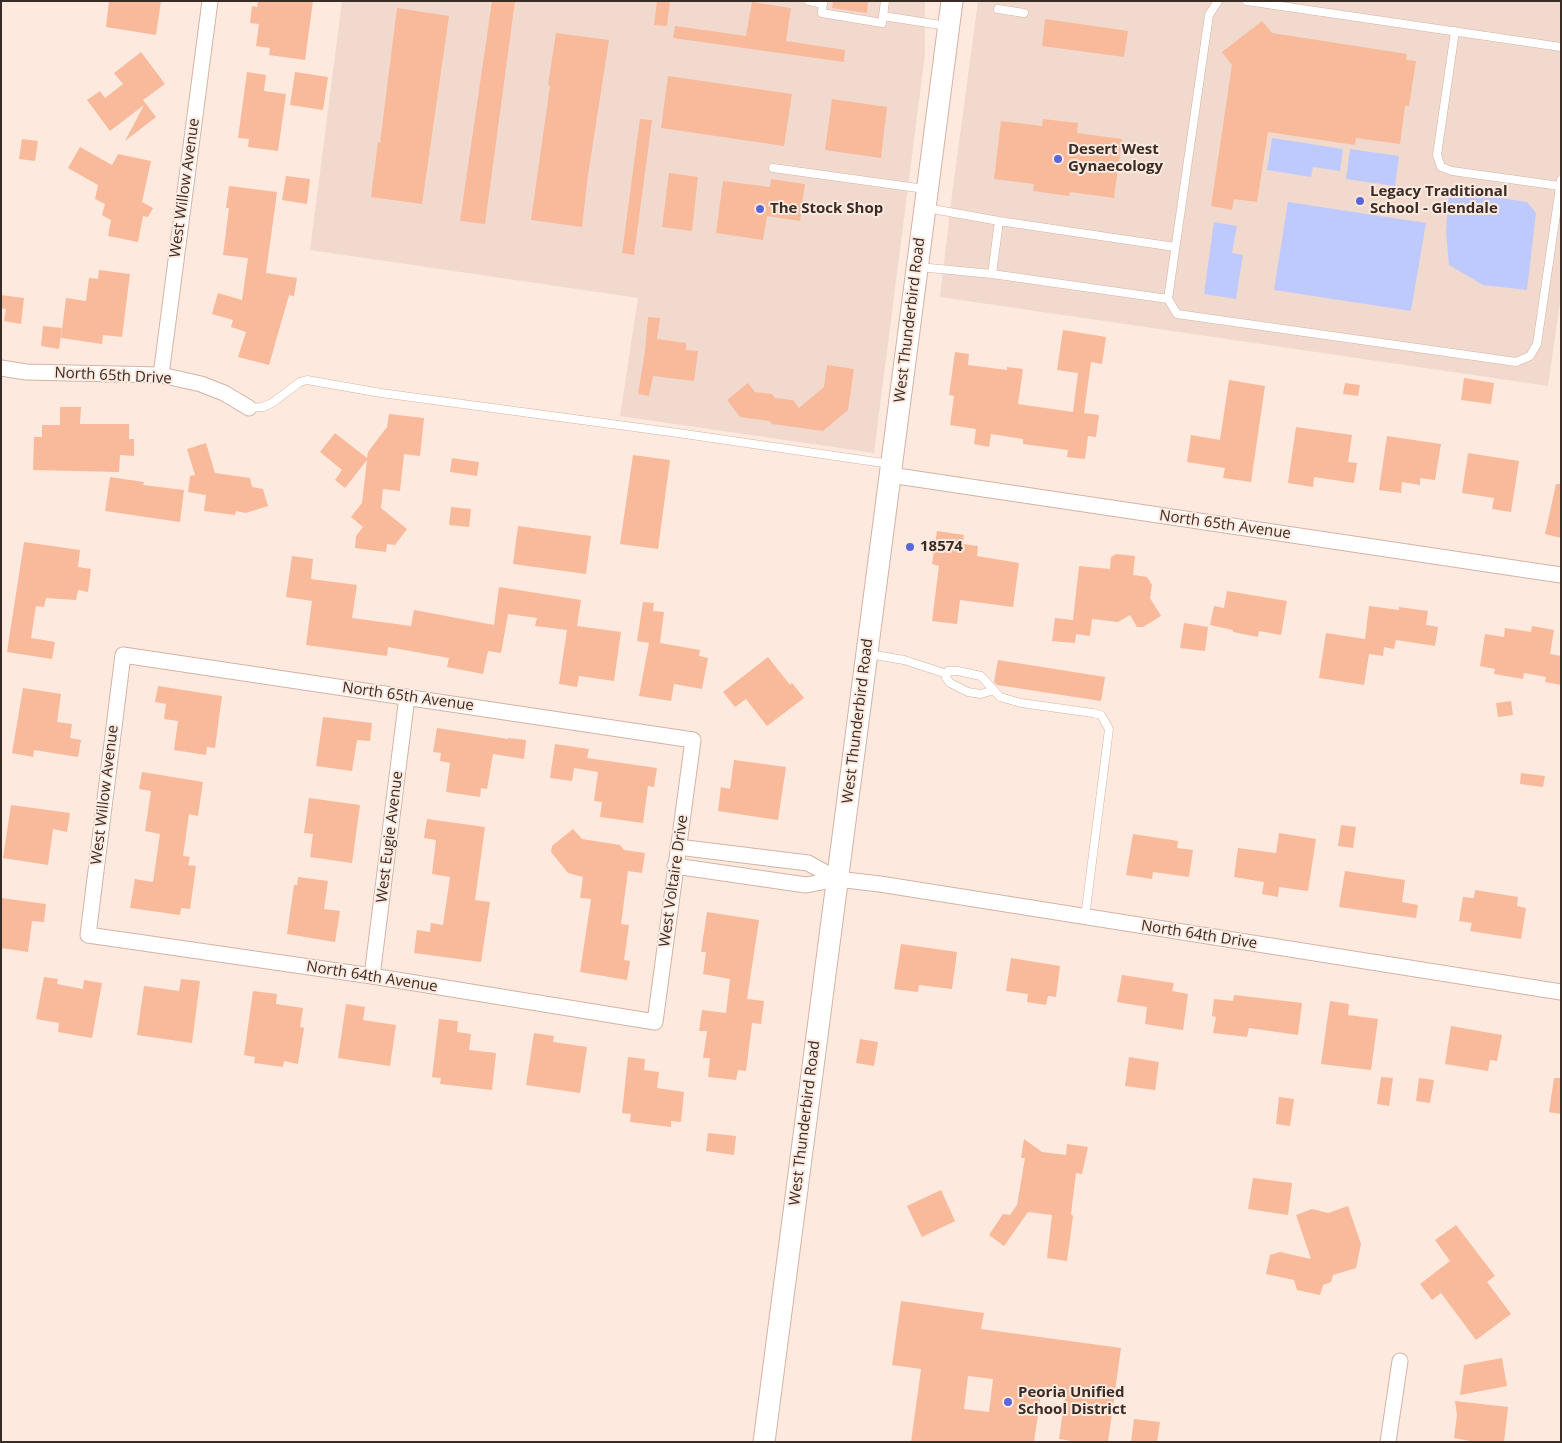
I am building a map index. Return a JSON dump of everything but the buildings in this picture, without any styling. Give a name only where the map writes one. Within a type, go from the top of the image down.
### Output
[{"type":"main road","name":"West Thunderbird Road","points":[[764,1442],[952,1]]},
{"type":"street","name":"West Willow Avenue","points":[[161,375],[210,1]]},
{"type":"street","name":"North 65th Drive","points":[[1,368],[26,372],[161,375],[201,384],[224,393],[249,408]]},
{"type":"street","name":"North 65th Avenue","points":[[890,470],[1561,575]]},
{"type":"street","name":"West Willow Avenue","points":[[88,935],[123,655]]},
{"type":"street","name":"North 65th Avenue","points":[[123,655],[692,740]]},
{"type":"street","name":"West Eugie Avenue","points":[[372,976],[407,697]]},
{"type":"street","name":"West Voltaire Drive","points":[[655,1022],[692,740]]},
{"type":"street","name":"North 64th Drive","points":[[678,847],[808,863],[837,879]]},
{"type":"street","points":[[742,876],[745,855]]},
{"type":"street","name":"North 64th Drive","points":[[675,866],[806,885],[837,879],[880,884],[1561,992]]},
{"type":"street","name":"North 64th Avenue","points":[[88,935],[372,976],[655,1022]]},
{"type":"street","points":[[1388,1442],[1400,1361]]},
{"type":"lane","points":[[809,1],[823,2],[822,14],[882,23],[885,1]]},
{"type":"lane","points":[[1218,1],[1209,15],[1168,299],[1177,314],[1516,362],[1530,356],[1537,344],[1560,183],[1452,171],[1441,167],[1437,156],[1455,31]]},
{"type":"lane","points":[[1247,1],[1283,4],[1561,47]]},
{"type":"lane","points":[[998,9],[1024,13]]},
{"type":"lane","points":[[883,16],[949,26]]},
{"type":"lane","points":[[773,168],[926,199],[999,221],[1175,247]]},
{"type":"lane","points":[[992,274],[999,221]]},
{"type":"lane","points":[[917,267],[992,274],[1168,299]]},
{"type":"lane","points":[[249,408],[272,403],[300,382],[307,380],[415,398],[678,433],[890,470]]},
{"type":"lane","points":[[866,654],[904,660],[947,674]]},
{"type":"lane","points":[[947,674],[948,671],[958,671],[981,676],[1000,697],[1021,704],[1101,715],[1109,729],[1085,917]]},
{"type":"lane","points":[[947,674],[946,678],[950,683],[968,692],[981,694],[994,690]]},
{"type":"shaded area","points":[[342,1],[925,1],[925,54],[874,453],[620,416],[638,298],[310,250]]},
{"type":"shaded area","name":"Legacy Traditional School - Glendale","points":[[978,1],[1561,1],[1561,295],[1548,386],[940,297]]},
{"type":"shaded area","points":[[1272,138],[1343,149],[1340,171],[1313,167],[1311,177],[1267,170]]},
{"type":"shaded area","points":[[1350,149],[1399,156],[1395,186],[1346,179]]},
{"type":"shaded area","points":[[1449,190],[1527,202],[1536,213],[1527,290],[1483,285],[1449,265],[1446,231]]},
{"type":"shaded area","points":[[1288,202],[1426,223],[1411,311],[1274,290]]},
{"type":"shaded area","points":[[1214,222],[1237,226],[1232,253],[1243,255],[1236,299],[1204,294]]},
{"type":"place","name":"Desert West Gynaecology","points":[[1058,159]]},
{"type":"place","name":"Legacy Traditional School - Glendale","points":[[1360,201]]},
{"type":"place","name":"The Stock Shop","points":[[760,209]]},
{"type":"place","name":"18574","points":[[910,547]]},
{"type":"place","name":"Peoria Unified School District","points":[[1008,1402]]}]
